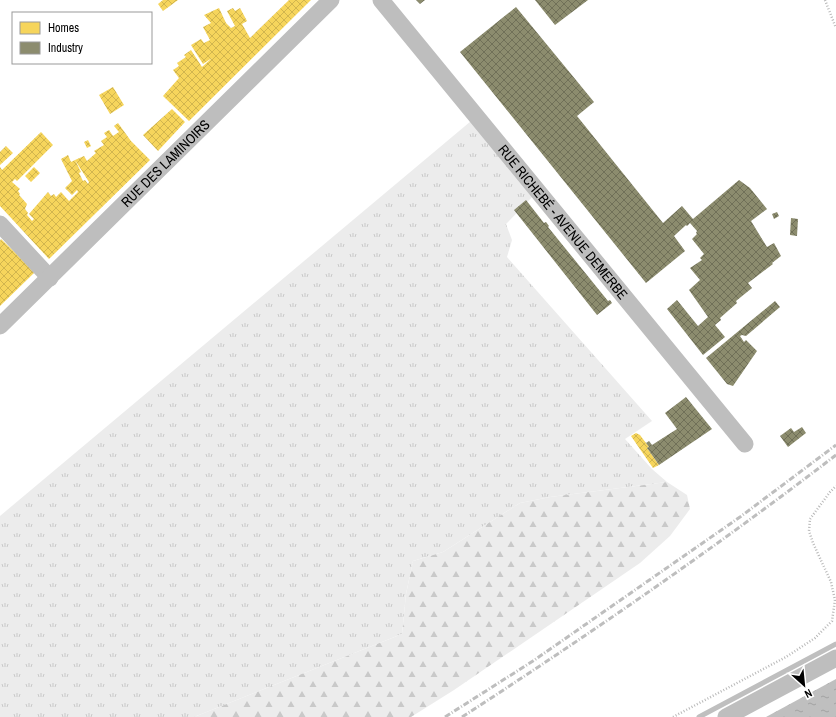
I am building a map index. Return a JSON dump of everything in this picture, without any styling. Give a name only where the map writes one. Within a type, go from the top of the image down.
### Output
[{"type":"street","name":"RUE DES LAMINOIRS","points":[[0,326],[330,0]]},
{"type":"street","name":"RUE RICHEBÉ - AVENUE DEMERBE","points":[[381,0],[744,444]]},
{"type":"street","points":[[0,224],[50,278]]},
{"type":"street","points":[[726,717],[836,658]]},
{"type":"path","points":[[825,0],[836,28]]},
{"type":"path","points":[[673,717],[786,657],[815,638],[832,621],[835,600],[832,582],[813,543],[809,531],[810,519],[836,486]]},
{"type":"green space","points":[[477,116],[538,191],[506,224],[512,240],[507,257],[652,421],[625,439],[652,469],[667,482],[550,497],[520,503],[443,552],[413,561],[406,594],[402,634],[194,717],[0,717],[0,516]]},
{"type":"green space","points":[[667,482],[687,495],[690,509],[670,536],[640,563],[454,690],[411,717],[194,717],[402,634],[406,594],[413,561],[443,552],[520,503],[550,497]]},
{"type":"water","points":[[836,679],[836,717],[766,717]]},
{"type":"building: Homes","points":[[163,0],[178,0],[163,11],[158,4]]},
{"type":"building: Homes","points":[[289,0],[311,0],[189,121],[163,96],[179,78],[173,70],[179,66],[177,63],[186,57],[184,55],[191,50],[202,67],[212,58],[203,64],[191,45],[201,39],[204,43],[210,40],[203,27],[211,23],[204,15],[219,8],[226,23],[231,28],[235,26],[227,11],[233,8],[235,11],[240,8],[247,21],[242,24],[250,38]]},
{"type":"building: Homes","points":[[113,87],[124,105],[110,114],[99,95]]},
{"type":"building: Homes","points":[[172,109],[185,122],[158,151],[143,135]]},
{"type":"building: Homes","points":[[118,123],[131,141],[150,160],[49,259],[0,206],[0,167],[2,170],[41,132],[53,145],[17,181],[15,179],[12,182],[20,189],[18,191],[20,194],[19,195],[27,204],[25,209],[28,213],[27,215],[32,221],[34,219],[29,214],[48,192],[51,196],[54,194],[56,197],[61,192],[69,201],[78,192],[77,190],[72,195],[65,188],[72,181],[61,159],[68,155],[71,162],[75,160],[84,156],[87,161],[96,153],[94,151],[104,145],[101,141],[107,137],[104,133],[109,130],[113,136],[119,132],[114,126]],"holes":[[[75,160],[89,182],[88,184],[85,180],[83,181],[79,173],[81,172]]]},
{"type":"building: Homes","points":[[88,140],[91,146],[87,148],[84,142]]},
{"type":"building: Homes","points":[[6,146],[13,153],[0,165],[0,152]]},
{"type":"building: Homes","points":[[34,167],[40,173],[31,182],[25,176]]},
{"type":"building: Homes","points":[[1,239],[35,272],[0,306],[0,241]]},
{"type":"building: Homes","points":[[636,433],[640,435],[649,447],[647,448],[659,465],[653,468],[631,436]]},
{"type":"building: Industry","points":[[416,0],[425,0],[420,4]]},
{"type":"building: Industry","points":[[535,0],[588,0],[555,25]]},
{"type":"building: Industry","points":[[516,7],[594,102],[577,116],[663,223],[682,206],[693,219],[739,180],[750,188],[767,209],[751,221],[767,247],[774,243],[781,256],[748,283],[752,288],[736,301],[737,303],[720,318],[721,320],[715,325],[725,337],[703,355],[667,309],[677,300],[698,326],[708,317],[689,290],[700,280],[690,268],[702,260],[700,258],[704,254],[692,239],[697,234],[697,231],[690,223],[674,236],[685,251],[646,283],[460,52]]},
{"type":"building: Industry","points":[[526,200],[544,223],[546,222],[549,226],[548,227],[608,301],[610,300],[612,303],[597,315],[514,210]]},
{"type":"building: Industry","points":[[777,212],[779,216],[774,219],[772,214]]},
{"type":"building: Industry","points":[[791,218],[798,219],[797,236],[790,235]]},
{"type":"building: Industry","points":[[775,301],[780,307],[746,336],[740,336],[744,342],[746,340],[757,351],[733,386],[727,384],[706,358]]},
{"type":"building: Industry","points":[[686,397],[712,429],[659,465],[647,448],[649,447],[646,443],[649,441],[652,445],[677,429],[665,413]]},
{"type":"building: Industry","points":[[802,427],[806,433],[788,447],[780,436],[791,428],[794,432]]},
{"type":"waterway","points":[[699,717],[836,644]]},
{"type":"railway","points":[[445,717],[533,661],[740,517],[836,445]]},
{"type":"railway","points":[[462,717],[652,590],[745,524],[836,455]]}]
